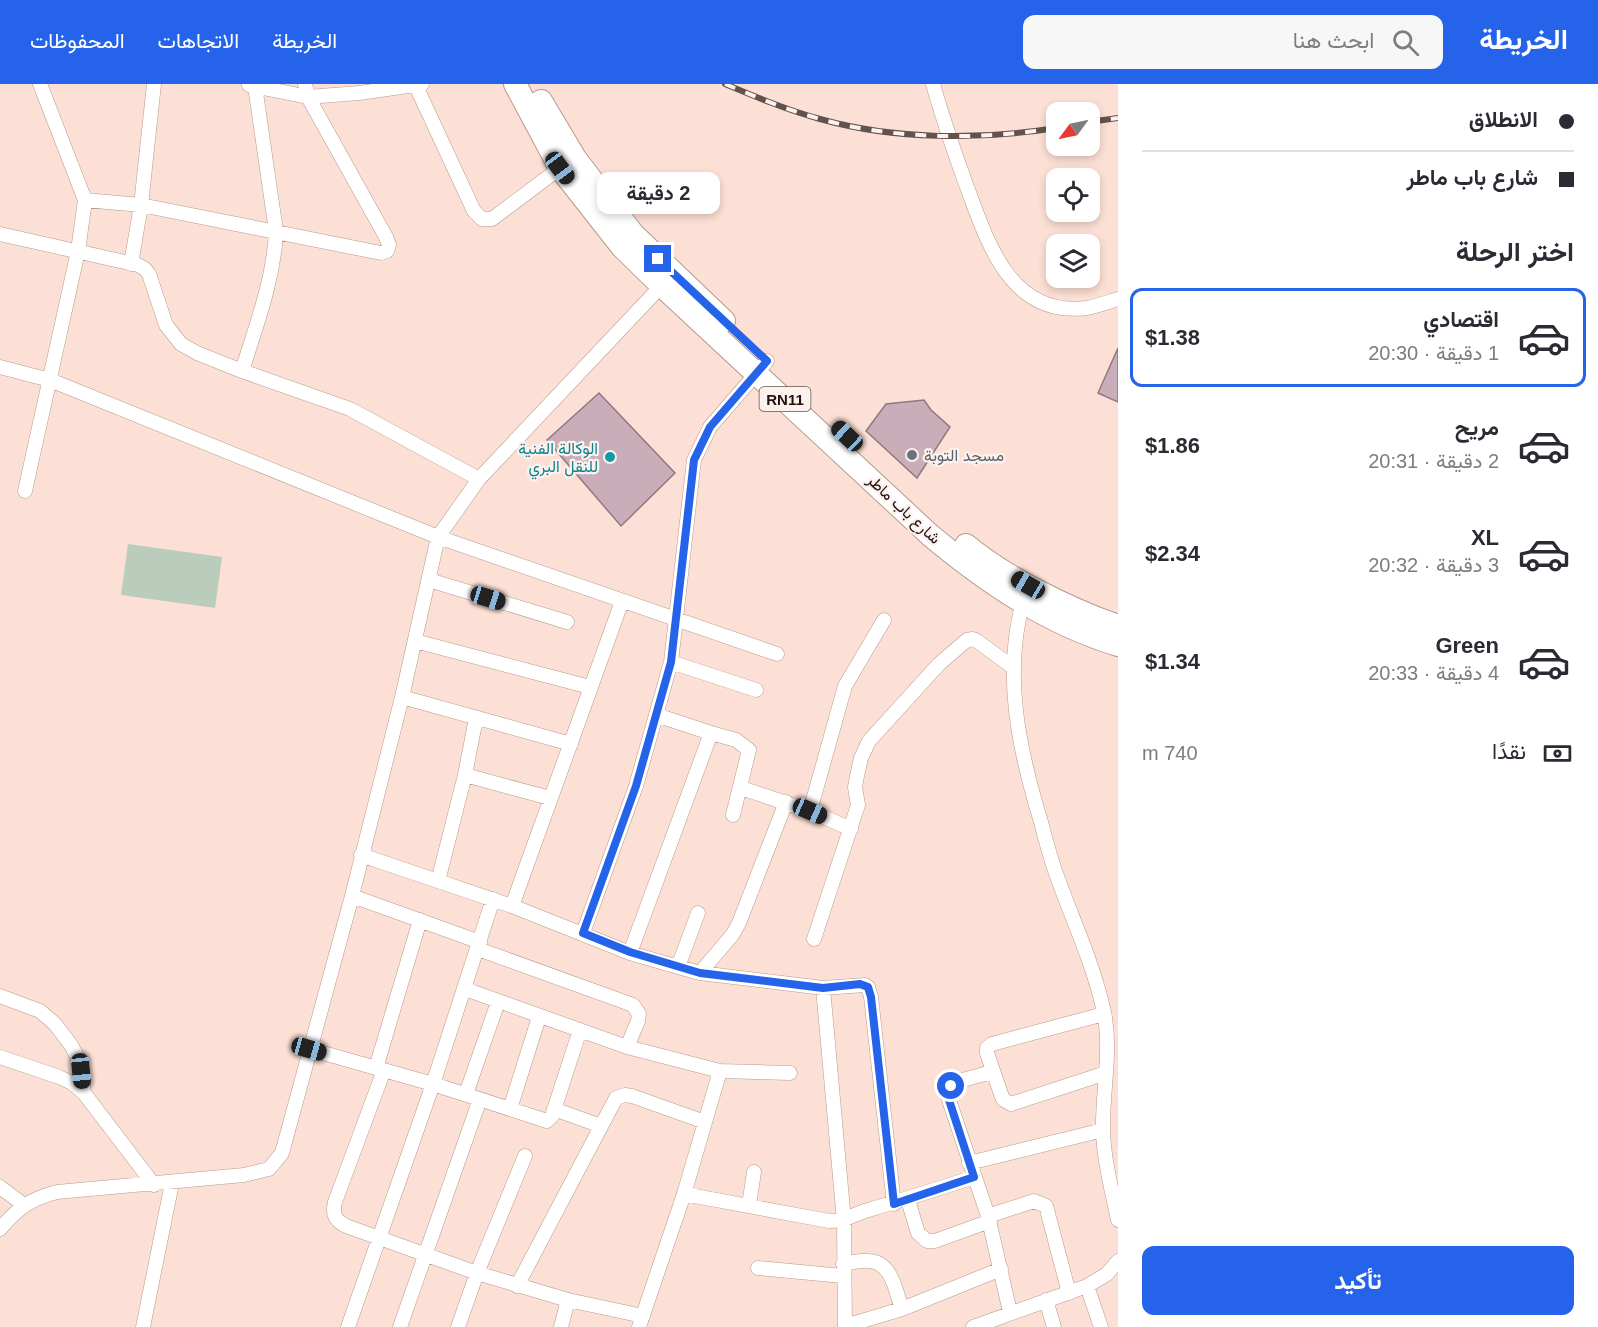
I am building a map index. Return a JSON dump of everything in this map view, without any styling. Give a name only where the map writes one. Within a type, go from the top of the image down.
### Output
[{"type":"main road","name":"شارع باب ماطر","points":[[515,84],[568,163],[633,234],[667,279],[762,367],[953,535],[1025,594],[1090,637],[1118,645]]},
{"type":"main road","name":"شارع باب ماطر","points":[[531,84],[568,163]]},
{"type":"main road","name":"شارع باب ماطر","points":[[1025,594],[1118,626]]},
{"type":"street","points":[[25,491],[78,251],[84,200],[40,84]]},
{"type":"street","points":[[131,264],[141,206],[154,84]]},
{"type":"street","points":[[933,84],[948,136],[982,230],[1005,274],[1021,289],[1038,300],[1054,305],[1086,308],[1118,299]]},
{"type":"street","points":[[242,371],[271,273],[276,231],[251,85],[306,90],[419,85],[474,211],[482,219],[492,219],[568,163]]},
{"type":"street","points":[[84,200],[141,206],[276,231],[381,254],[388,248],[386,237],[306,90]]},
{"type":"street","points":[[0,234],[145,269],[149,274],[166,325],[181,344],[242,371],[350,409],[479,479]]},
{"type":"street","points":[[0,1228],[33,1199],[57,1192],[244,1176],[269,1169],[282,1153],[352,896],[402,697],[438,537],[479,479],[667,279]]},
{"type":"street","points":[[0,367],[50,380],[438,537],[777,654]]},
{"type":"street","points":[[583,933],[636,786],[671,662],[674,618],[694,460],[710,427],[762,367]]},
{"type":"street","points":[[429,580],[567,622]]},
{"type":"street","points":[[1025,594],[1014,668],[1016,715],[1027,774],[1056,876],[1095,977],[1104,1014],[1107,1041],[1103,1130],[1118,1220]]},
{"type":"street","points":[[512,906],[622,601]]},
{"type":"street","points":[[810,811],[845,686],[884,620]]},
{"type":"street","points":[[814,939],[858,805],[855,787],[868,741],[939,664],[967,640],[973,639],[1014,668]]},
{"type":"street","points":[[415,641],[590,687]]},
{"type":"street","points":[[671,662],[756,690]]},
{"type":"street","points":[[402,697],[571,744]]},
{"type":"street","points":[[656,715],[736,740],[749,750],[733,815]]},
{"type":"street","points":[[438,881],[465,775],[476,718]]},
{"type":"street","points":[[630,952],[711,733]]},
{"type":"street","points":[[465,775],[550,798]]},
{"type":"street","points":[[741,788],[786,802],[851,829]]},
{"type":"street","points":[[700,973],[733,934],[739,923],[786,802]]},
{"type":"street","points":[[362,855],[493,899],[630,952],[700,973],[823,988],[860,984],[868,987],[894,1204]]},
{"type":"street","points":[[352,896],[420,920],[479,946],[633,1005],[639,1014],[627,1047]]},
{"type":"street","points":[[348,1327],[433,1084],[493,899]]},
{"type":"street","points":[[678,967],[698,913]]},
{"type":"street","points":[[420,920],[380,1069],[335,1202],[333,1213],[336,1220],[346,1226],[477,1273],[641,1322],[684,1194],[720,1071]]},
{"type":"street","points":[[823,988],[844,1221],[845,1327],[902,1309],[1001,1269]]},
{"type":"street","points":[[465,989],[627,1047],[720,1071],[790,1073]]},
{"type":"street","points":[[0,996],[40,1011],[55,1024],[80,1062],[84,1093]]},
{"type":"street","points":[[400,1327],[473,1097],[498,1002]]},
{"type":"street","points":[[1104,1014],[989,1046],[987,1053],[1004,1100],[1011,1104],[1106,1073]]},
{"type":"street","points":[[510,1109],[539,1017]]},
{"type":"street","points":[[309,1049],[433,1084],[547,1121],[552,1116],[580,1030]]},
{"type":"street","points":[[0,1057],[72,1083],[84,1093],[154,1185]]},
{"type":"street","points":[[992,1072],[955,1082],[948,1091],[969,1163],[989,1218],[1010,1312]]},
{"type":"street","points":[[518,1286],[616,1098],[625,1095],[705,1122]]},
{"type":"street","points":[[554,1109],[601,1126]]},
{"type":"street","points":[[969,1163],[1103,1130]]},
{"type":"street","points":[[458,1327],[477,1273],[525,1156]]},
{"type":"street","points":[[749,1205],[754,1172]]},
{"type":"street","points":[[684,1194],[829,1221],[844,1221],[863,1212],[908,1200],[974,1177]]},
{"type":"street","points":[[143,1327],[172,1183]]},
{"type":"street","points":[[0,1187],[24,1205]]},
{"type":"street","points":[[908,1200],[918,1233],[927,1241],[935,1241],[1035,1201],[1046,1206],[1069,1293]]},
{"type":"street","points":[[758,1269],[843,1270],[869,1260],[885,1268],[890,1274],[902,1309]]},
{"type":"street","points":[[973,1327],[1087,1286],[1107,1274],[1118,1261]]},
{"type":"street","points":[[1087,1286],[1101,1327]]},
{"type":"street","points":[[561,1327],[568,1300]]},
{"type":"street","points":[[1047,1300],[1054,1327]]},
{"type":"green space","points":[[128,544],[222,557],[215,608],[121,595]]},
{"type":"building","points":[[1118,348],[1118,402],[1098,393]]},
{"type":"building","name":"الوكالة الفنية للنقل البري","points":[[599,393],[675,473],[621,526],[547,440]]},
{"type":"building","name":"مسجد التوبة","points":[[924,400],[931,410],[950,427],[917,478],[866,431],[886,404]]},
{"type":"railway","points":[[725,84],[808,115],[878,131],[968,136],[1046,129]]},
{"type":"railway","points":[[1100,120],[1118,118]]},
{"type":"place","name":"مسجد التوبة","points":[[912,455]]},
{"type":"place","name":"الوكالة الفنية للنقل البري","points":[[610,457]]},
{"type":"route","points":[[658,259],[767,361],[710,427],[701,441],[694,460],[674,618],[671,662],[636,786],[583,933],[630,952],[700,973],[823,988],[860,984],[868,987],[894,1204],[974,1177],[949,1100],[948,1091],[951,1086]]}]
